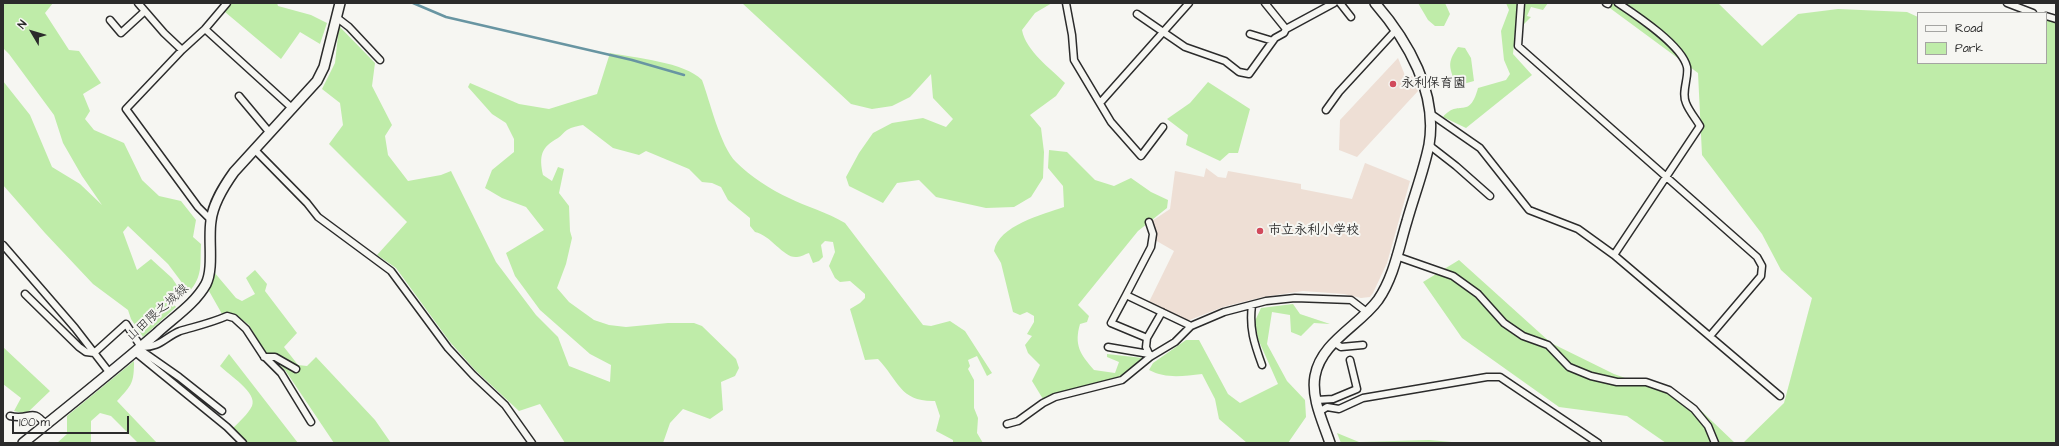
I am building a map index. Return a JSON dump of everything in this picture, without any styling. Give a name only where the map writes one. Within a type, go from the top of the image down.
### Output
[{"type":"main road","name":"山田隈之城線","points":[[23,443],[192,303],[207,282],[211,220],[224,186],[254,149],[293,109],[321,74],[340,3]]},
{"type":"main road","points":[[1330,443],[1319,412],[1317,400],[1315,382],[1318,366],[1322,357],[1335,343],[1368,313],[1388,285],[1428,145],[1431,114],[1426,89],[1403,39],[1375,3]]},
{"type":"street","points":[[211,220],[198,207],[126,110],[182,50],[205,29],[227,3]]},
{"type":"street","points":[[1066,3],[1072,35],[1074,60],[1112,122],[1141,156],[1163,127]]},
{"type":"street","points":[[1100,103],[1161,32],[1189,3]]},
{"type":"street","points":[[1265,3],[1286,29]]},
{"type":"street","points":[[1137,14],[1161,32],[1185,47],[1225,61],[1239,72],[1249,74],[1273,41],[1284,33],[1286,29],[1334,3]]},
{"type":"street","points":[[1340,3],[1351,16]]},
{"type":"street","points":[[1521,3],[1518,46],[1757,257],[1762,266],[1761,276],[1710,336]]},
{"type":"street","points":[[1614,255],[1700,126],[1685,102],[1688,72],[1686,64],[1677,51],[1647,22],[1618,3]]},
{"type":"street","points":[[2007,3],[2030,12]]},
{"type":"street","points":[[110,20],[121,33],[142,6],[164,33],[182,50]]},
{"type":"street","points":[[336,17],[349,27],[380,60]]},
{"type":"street","points":[[205,29],[293,109]]},
{"type":"street","points":[[1326,110],[1339,92],[1396,30]]},
{"type":"street","points":[[1250,34],[1273,41]]},
{"type":"street","points":[[239,96],[270,133]]},
{"type":"street","points":[[1431,114],[1480,148],[1529,210],[1578,229],[1614,255],[1780,396]]},
{"type":"street","points":[[1428,145],[1456,166],[1490,196]]},
{"type":"street","points":[[254,149],[307,203],[318,217],[391,271],[448,348],[473,375],[505,405],[532,443]]},
{"type":"street","points":[[1147,338],[1111,323],[1151,247],[1152,234],[1149,222]]},
{"type":"street","points":[[3,245],[75,328],[110,372]]},
{"type":"street","points":[[1396,256],[1453,276],[1478,294],[1504,323],[1523,336],[1548,345],[1569,367],[1591,376],[1617,382],[1646,382],[1669,390],[1694,409],[1708,426],[1715,443]]},
{"type":"street","points":[[25,294],[86,352],[94,353],[126,324],[138,349],[227,427],[243,443]]},
{"type":"street","points":[[1126,295],[1191,326]]},
{"type":"street","points":[[1007,424],[1018,421],[1043,403],[1056,397],[1122,380],[1150,356],[1175,342],[1191,326],[1224,312],[1266,301],[1295,298],[1334,298],[1351,300],[1368,313]]},
{"type":"street","points":[[1252,305],[1250,323],[1254,342],[1262,365]]},
{"type":"street","points":[[1150,356],[1146,346],[1147,338],[1162,312]]},
{"type":"street","points":[[138,349],[164,342],[179,332],[204,326],[227,316],[234,318],[246,329],[264,357],[281,373],[311,422]]},
{"type":"street","points":[[1335,343],[1341,347],[1363,345]]},
{"type":"street","points":[[1108,347],[1150,356]]},
{"type":"street","points":[[138,349],[179,376],[222,411]]},
{"type":"street","points":[[264,357],[275,357],[296,369]]},
{"type":"street","points":[[1317,400],[1333,399],[1357,389],[1350,360]]},
{"type":"street","points":[[1319,412],[1327,407],[1339,409],[1363,398],[1487,377],[1500,377],[1598,443]]},
{"type":"street","points":[[10,416],[21,418],[35,414],[39,415],[46,425]]},
{"type":"shaded area","points":[[1398,58],[1406,78],[1412,76],[1418,91],[1357,157],[1339,150],[1340,120]]},
{"type":"shaded area","points":[[1365,163],[1410,181],[1387,263],[1370,297],[1361,298],[1344,294],[1303,291],[1263,297],[1223,307],[1187,321],[1149,302],[1174,251],[1155,240],[1156,233],[1152,221],[1170,209],[1175,171],[1204,177],[1206,168],[1218,177],[1226,178],[1228,171],[1301,184],[1301,189],[1352,199]]},
{"type":"green space","points":[[3,3],[53,3],[45,13],[69,50],[79,51],[101,83],[83,94],[90,111],[85,119],[94,130],[124,143],[142,180],[159,196],[181,201],[196,220],[193,237],[201,244],[200,270],[197,281],[189,292],[168,264],[128,226],[123,232],[137,270],[151,259],[172,278],[178,287],[169,299],[176,307],[143,337],[131,319],[128,310],[93,284],[45,233],[3,185],[3,81],[30,115],[52,167],[80,184],[102,205],[82,176],[63,143],[54,115],[3,48]]},
{"type":"green space","points":[[231,3],[277,3],[278,6],[311,15],[327,23],[320,44],[300,32],[281,59],[225,12]]},
{"type":"green space","points":[[742,3],[1052,3],[1035,13],[1022,30],[1024,38],[1033,52],[1065,83],[1056,96],[1030,115],[1041,128],[1044,152],[1043,178],[1031,197],[1014,207],[986,208],[936,197],[919,180],[897,183],[883,203],[849,186],[846,177],[859,153],[873,133],[892,123],[923,118],[946,127],[953,119],[933,98],[931,74],[910,97],[892,106],[872,109],[851,104]]},
{"type":"green space","points":[[1418,3],[1445,3],[1450,14],[1444,26],[1435,26],[1428,20]]},
{"type":"green space","points":[[1506,3],[1548,3],[1543,10],[1531,7],[1527,16],[1531,17],[1515,33],[1513,54],[1532,75],[1466,128],[1443,117],[1454,109],[1467,107],[1471,104],[1475,98],[1478,88],[1506,80],[1510,74],[1504,60],[1501,31],[1509,10]]},
{"type":"green space","points":[[1603,3],[1718,3],[1762,46],[1798,14],[1838,9],[1907,12],[1917,17],[1917,64],[2047,64],[2047,20],[2056,16],[2056,443],[1743,443],[1784,403],[1812,298],[1781,270],[1762,234],[1702,155],[1698,73]]},
{"type":"green space","points":[[339,26],[375,63],[372,86],[392,125],[385,136],[388,155],[408,181],[441,175],[451,171],[496,262],[536,315],[558,337],[569,366],[610,382],[611,365],[590,354],[540,310],[515,276],[506,253],[544,230],[526,207],[502,198],[485,188],[492,170],[514,152],[514,139],[506,123],[492,114],[468,87],[470,83],[519,104],[549,109],[597,94],[610,53],[646,59],[684,69],[702,80],[720,135],[730,155],[736,162],[754,177],[775,191],[845,223],[923,325],[931,326],[950,321],[965,331],[992,373],[987,376],[977,356],[968,360],[970,366],[968,369],[974,380],[974,408],[978,418],[977,433],[983,443],[953,443],[953,440],[936,431],[940,416],[935,401],[914,398],[907,394],[901,389],[878,359],[865,360],[850,309],[865,298],[865,294],[850,281],[840,282],[835,278],[829,266],[835,252],[833,242],[825,241],[821,245],[823,257],[819,261],[813,263],[809,253],[800,257],[792,257],[782,251],[766,237],[755,232],[750,226],[750,218],[728,200],[721,187],[712,183],[702,182],[689,169],[646,151],[639,155],[613,148],[583,125],[569,129],[552,141],[545,149],[541,162],[543,175],[552,181],[558,167],[564,169],[559,193],[569,206],[570,231],[572,238],[566,264],[557,288],[569,302],[594,320],[609,325],[626,327],[668,323],[694,323],[702,326],[736,359],[739,368],[735,376],[721,382],[723,410],[710,419],[683,409],[670,423],[663,443],[565,443],[540,404],[519,411],[475,370],[450,342],[396,268],[377,255],[407,222],[329,144],[343,125],[340,103],[322,89],[335,63]]},
{"type":"green space","points":[[1458,47],[1465,48],[1471,58],[1474,81],[1456,86],[1450,66],[1454,53]]},
{"type":"green space","points":[[1208,82],[1250,109],[1238,153],[1229,153],[1220,161],[1186,145],[1188,135],[1167,119],[1190,103]]},
{"type":"green space","points":[[1049,150],[1067,152],[1095,180],[1114,186],[1131,178],[1151,192],[1168,200],[1167,208],[1138,231],[1078,305],[1089,316],[1087,322],[1080,324],[1078,331],[1078,344],[1085,359],[1094,370],[1115,373],[1119,362],[1107,357],[1107,354],[1143,358],[1141,362],[1121,377],[1043,399],[1032,381],[1040,365],[1028,353],[1025,345],[1032,336],[1027,334],[1034,322],[1034,316],[1027,312],[1020,315],[1013,312],[1001,263],[994,251],[1004,234],[1013,228],[1023,222],[1064,207],[1063,186],[1048,168]]},
{"type":"green space","points":[[1459,260],[1551,343],[1614,374],[1692,402],[1735,443],[1666,443],[1627,416],[1559,407],[1462,338],[1423,282]]},
{"type":"green space","points":[[255,270],[267,284],[265,291],[297,333],[284,347],[298,365],[307,366],[316,357],[375,420],[391,443],[334,443],[285,370],[265,352],[249,325],[235,314],[222,314],[209,291],[214,272],[236,298],[242,301],[255,294],[246,278]]},
{"type":"green space","points":[[1293,304],[1300,314],[1330,324],[1314,323],[1301,336],[1291,332],[1290,315],[1272,312],[1267,344],[1287,381],[1305,400],[1306,417],[1288,443],[1247,443],[1219,419],[1215,399],[1202,374],[1168,376],[1149,370],[1153,363],[1186,340],[1199,340],[1228,394],[1240,403],[1278,384],[1258,339],[1255,321],[1261,308]]},
{"type":"green space","points":[[3,347],[50,391],[26,414],[14,411],[21,398],[3,384]]},
{"type":"green space","points":[[229,354],[298,443],[248,443],[233,428],[248,412],[253,401],[242,384],[220,366]]},
{"type":"green space","points":[[134,361],[133,379],[129,387],[117,401],[157,443],[138,443],[111,416],[100,413],[91,421],[91,443],[57,443],[67,434],[67,416]]},
{"type":"green space","points":[[1337,433],[1359,442],[1429,440],[1463,443],[1341,443]]},
{"type":"waterway","points":[[413,3],[446,17],[632,60],[684,75]]},
{"type":"place","name":"永利保育園","points":[[1393,84]]},
{"type":"place","name":"市立永利小学校","points":[[1260,231]]}]
